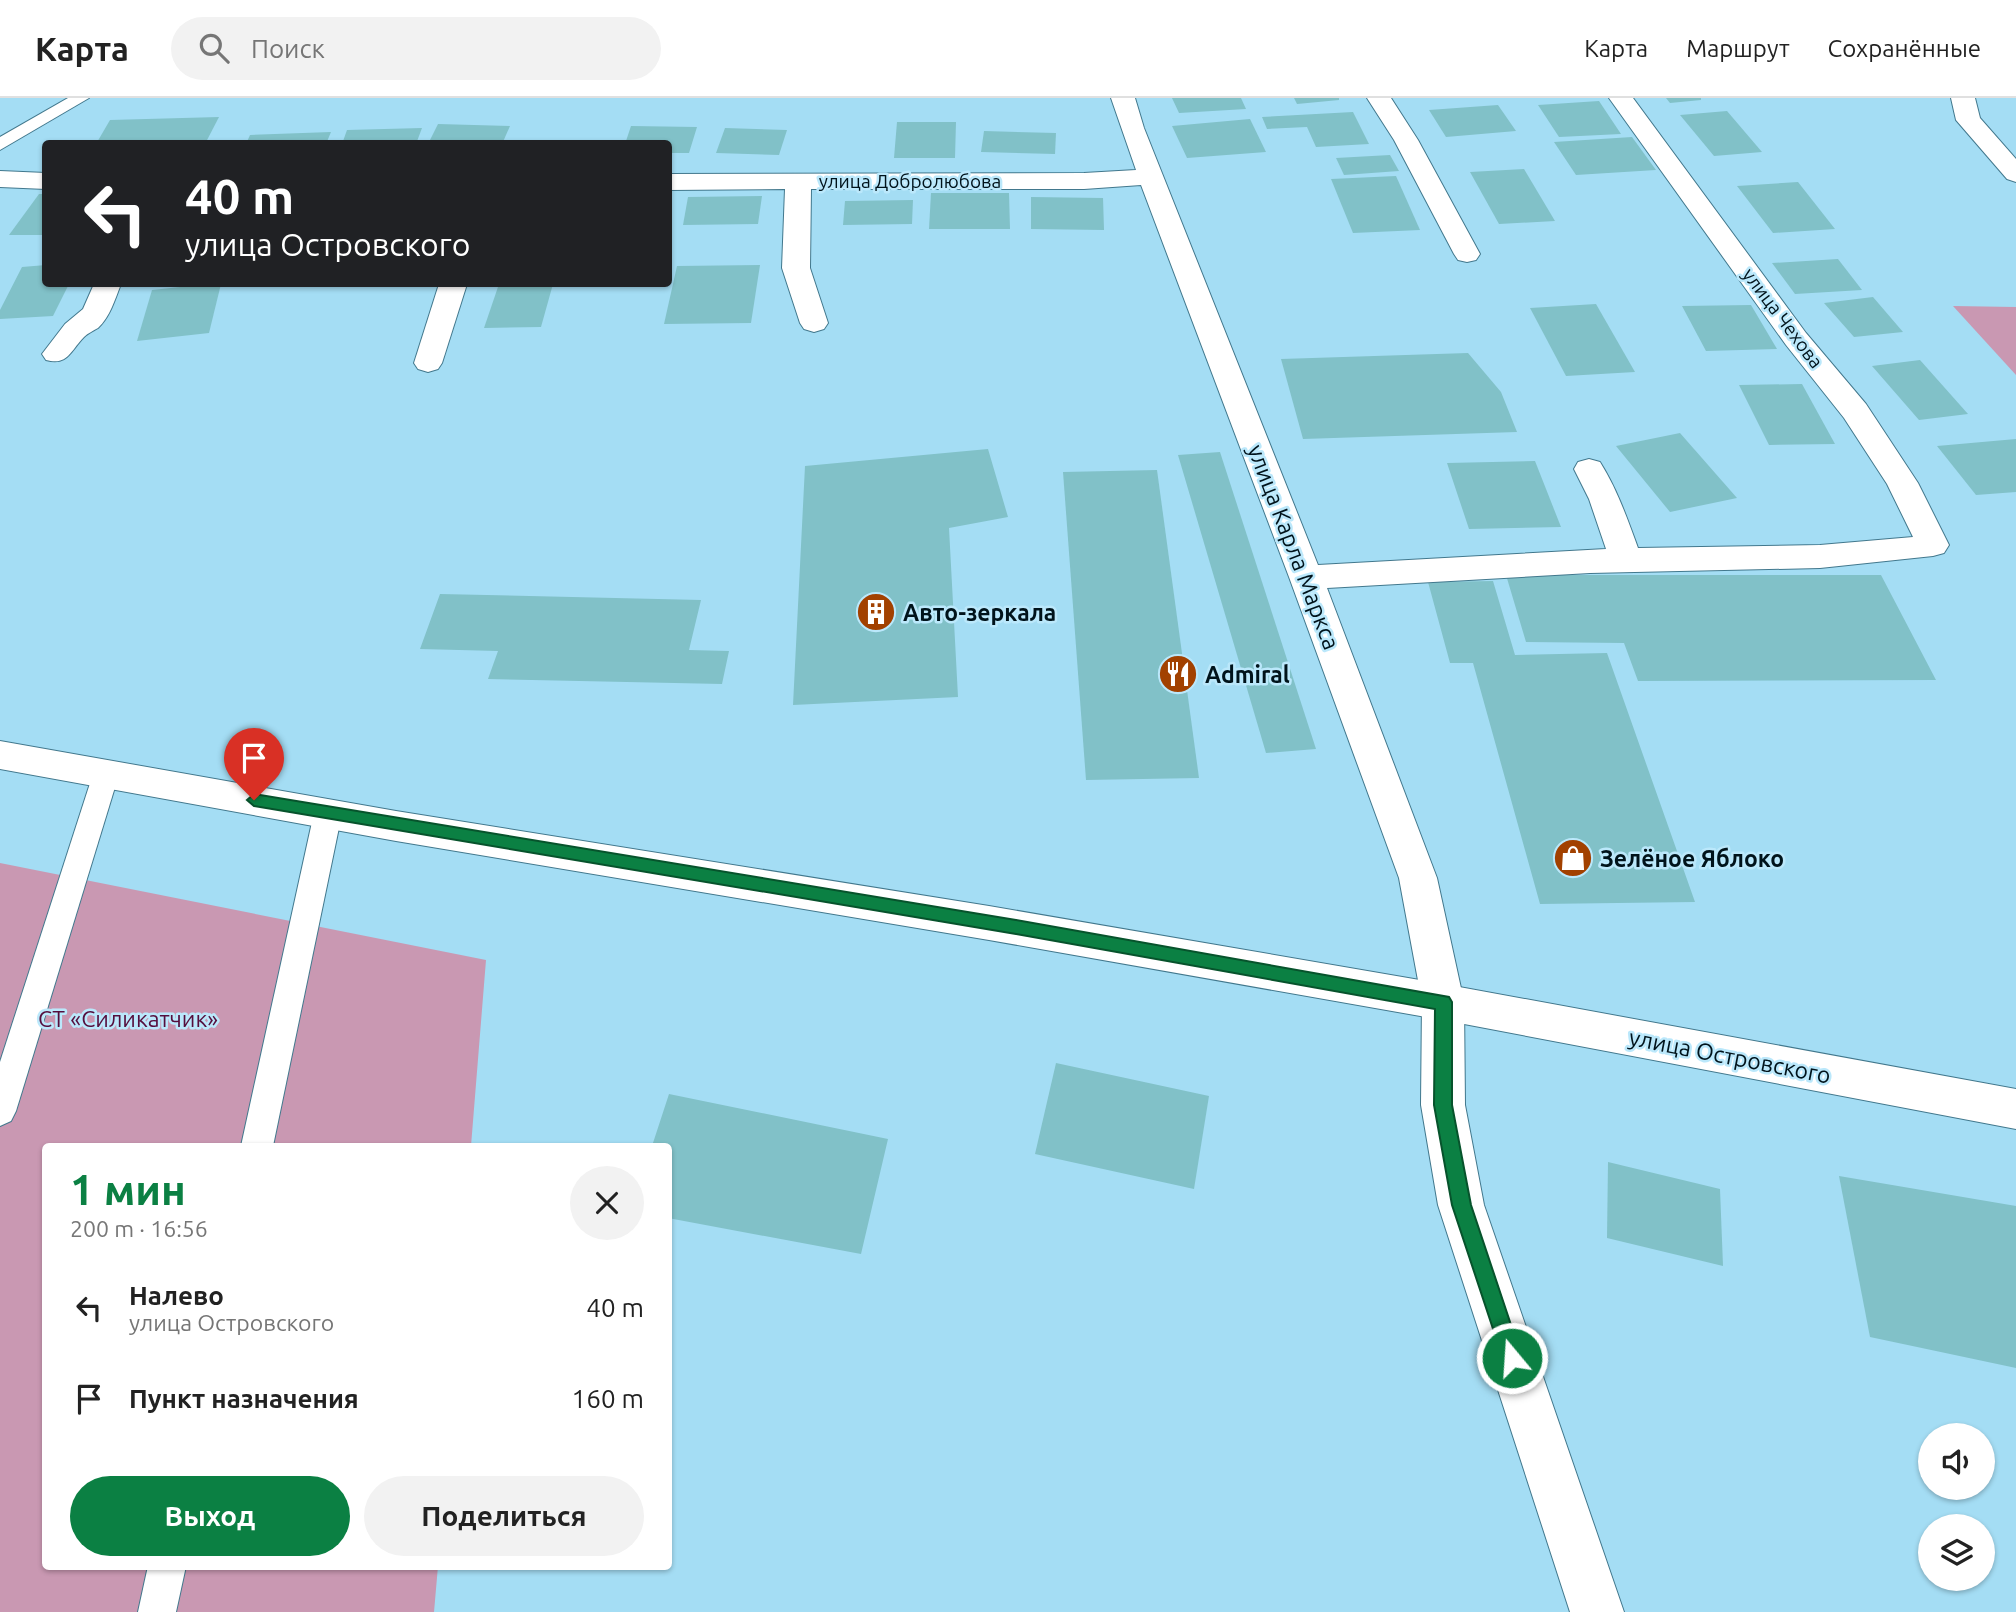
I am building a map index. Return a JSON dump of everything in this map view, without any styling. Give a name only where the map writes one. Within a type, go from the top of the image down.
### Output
[{"type":"street","name":"улица Карла Маркса","points":[[1123,98],[1150,177],[1306,576],[1418,878],[1443,1002]]},
{"type":"street","points":[[1379,98],[1406,140],[1467,254]]},
{"type":"street","name":"улица Чехова","points":[[1622,98],[1796,339],[1855,411],[1902,484],[1933,545],[1892,552],[1832,556],[1626,560]]},
{"type":"street","points":[[1962,98],[1968,120],[2016,174]]},
{"type":"street","name":"улица Добролюбова","points":[[672,182],[1084,181],[1150,177]]},
{"type":"street","points":[[0,179],[42,181]]},
{"type":"street","points":[[799,181],[796,202],[796,268],[814,323]]},
{"type":"street","points":[[56,354],[75,330],[89,321],[97,310],[106,287]]},
{"type":"street","points":[[428,363],[452,287]]},
{"type":"street","points":[[1306,576],[1626,560],[1605,499],[1589,469]]},
{"type":"street","name":"улица Островского","points":[[0,755],[1443,1002],[2016,1109]]},
{"type":"street","points":[[1443,1002],[1443,1105],[1461,1205],[1597,1612]]},
{"type":"lane","points":[[0,145],[80,98]]},
{"type":"lane","points":[[0,1111],[106,774]]},
{"type":"lane","points":[[258,1143],[328,813]]},
{"type":"lane","points":[[157,1612],[166,1570]]},
{"type":"green space","points":[[1953,306],[2016,307],[2016,375]]},
{"type":"green space","name":"СТ «Силикатчик»","points":[[0,863],[486,960],[471,1143],[42,1143],[42,1570],[438,1570],[434,1612],[0,1612]]},
{"type":"building","points":[[1172,98],[1241,98],[1246,109],[1179,113]]},
{"type":"building","points":[[1294,98],[1339,98],[1339,100],[1297,104]]},
{"type":"building","points":[[1666,98],[1701,98],[1701,100],[1670,103]]},
{"type":"building","points":[[1599,101],[1621,134],[1559,137],[1538,105]]},
{"type":"building","points":[[1498,105],[1516,131],[1446,137],[1429,110]]},
{"type":"building","points":[[1727,111],[1762,152],[1714,156],[1680,115]]},
{"type":"building","points":[[1353,112],[1369,144],[1316,147],[1307,127],[1267,129],[1262,117]]},
{"type":"building","points":[[219,117],[207,140],[98,140],[110,120]]},
{"type":"building","points":[[1250,119],[1266,152],[1187,158],[1172,126]]},
{"type":"building","points":[[897,122],[956,122],[955,158],[894,158]]},
{"type":"building","points":[[438,124],[510,126],[504,140],[430,140]]},
{"type":"building","points":[[631,126],[697,127],[689,153],[672,153],[672,140],[626,140]]},
{"type":"building","points":[[422,128],[418,140],[343,140],[347,130]]},
{"type":"building","points":[[725,128],[787,130],[779,155],[716,153]]},
{"type":"building","points":[[984,131],[1056,133],[1055,154],[981,152]]},
{"type":"building","points":[[331,132],[328,140],[248,140],[250,135]]},
{"type":"building","points":[[1632,137],[1656,170],[1576,175],[1554,142]]},
{"type":"building","points":[[1390,155],[1399,171],[1344,175],[1336,158]]},
{"type":"building","points":[[1524,169],[1555,221],[1499,224],[1470,172]]},
{"type":"building","points":[[1396,176],[1420,230],[1353,233],[1331,179]]},
{"type":"building","points":[[1798,182],[1835,229],[1773,233],[1737,186]]},
{"type":"building","points":[[931,193],[1009,193],[1010,229],[929,229]]},
{"type":"building","points":[[39,194],[42,194],[42,235],[9,235]]},
{"type":"building","points":[[762,196],[758,224],[683,225],[688,197]]},
{"type":"building","points":[[1031,197],[1103,198],[1104,230],[1031,229]]},
{"type":"building","points":[[913,200],[912,224],[843,225],[845,201]]},
{"type":"building","points":[[1838,259],[1862,290],[1795,294],[1772,263]]},
{"type":"building","points":[[42,265],[42,287],[68,287],[53,316],[0,319],[0,310],[22,267]]},
{"type":"building","points":[[760,265],[751,323],[664,324],[677,266]]},
{"type":"building","points":[[220,287],[209,333],[137,341],[152,290]]},
{"type":"building","points":[[498,287],[552,287],[541,327],[484,328]]},
{"type":"building","points":[[1873,297],[1903,332],[1854,337],[1824,303]]},
{"type":"building","points":[[1596,304],[1635,372],[1566,376],[1530,308]]},
{"type":"building","points":[[1751,305],[1777,349],[1706,351],[1682,306]]},
{"type":"building","points":[[1468,353],[1501,392],[1517,432],[1303,439],[1281,359]]},
{"type":"building","points":[[1920,360],[1968,414],[1919,420],[1872,366]]},
{"type":"building","points":[[1802,384],[1835,444],[1769,445],[1739,385]]},
{"type":"building","points":[[1680,433],[1737,498],[1670,512],[1616,446]]},
{"type":"building","points":[[2016,439],[2016,492],[1976,495],[1937,446]]},
{"type":"building","name":"Авто-зеркала","points":[[988,449],[1008,517],[949,528],[958,697],[793,705],[805,466]]},
{"type":"building","points":[[1220,452],[1316,749],[1266,753],[1178,455]]},
{"type":"building","points":[[1535,461],[1561,527],[1469,529],[1447,463]]},
{"type":"building","points":[[1157,470],[1199,778],[1086,780],[1063,472]]},
{"type":"building","points":[[1506,575],[1881,575],[1936,680],[1638,681],[1624,643],[1526,642]]},
{"type":"building","points":[[1493,581],[1515,655],[1607,653],[1695,902],[1540,904],[1473,663],[1450,663],[1428,582]]},
{"type":"building","points":[[440,594],[701,600],[689,650],[729,651],[722,684],[488,679],[498,651],[420,649]]},
{"type":"building","points":[[1056,1063],[1209,1096],[1194,1189],[1035,1154]]},
{"type":"building","points":[[669,1094],[888,1139],[861,1254],[672,1219],[672,1143],[653,1143]]},
{"type":"building","points":[[1608,1162],[1720,1189],[1723,1266],[1607,1238]]},
{"type":"building","points":[[1839,1176],[2016,1206],[2016,1368],[1870,1337]]},
{"type":"place","name":"Авто-зеркала","points":[[876,612]]},
{"type":"place","name":"Admiral","points":[[1178,674]]},
{"type":"place","name":"Зелёное Яблоко","points":[[1573,858]]},
{"type":"route","points":[[254,800],[396,826],[1016,927],[1443,1002],[1443,1105],[1461,1205],[1512,1358]]}]
